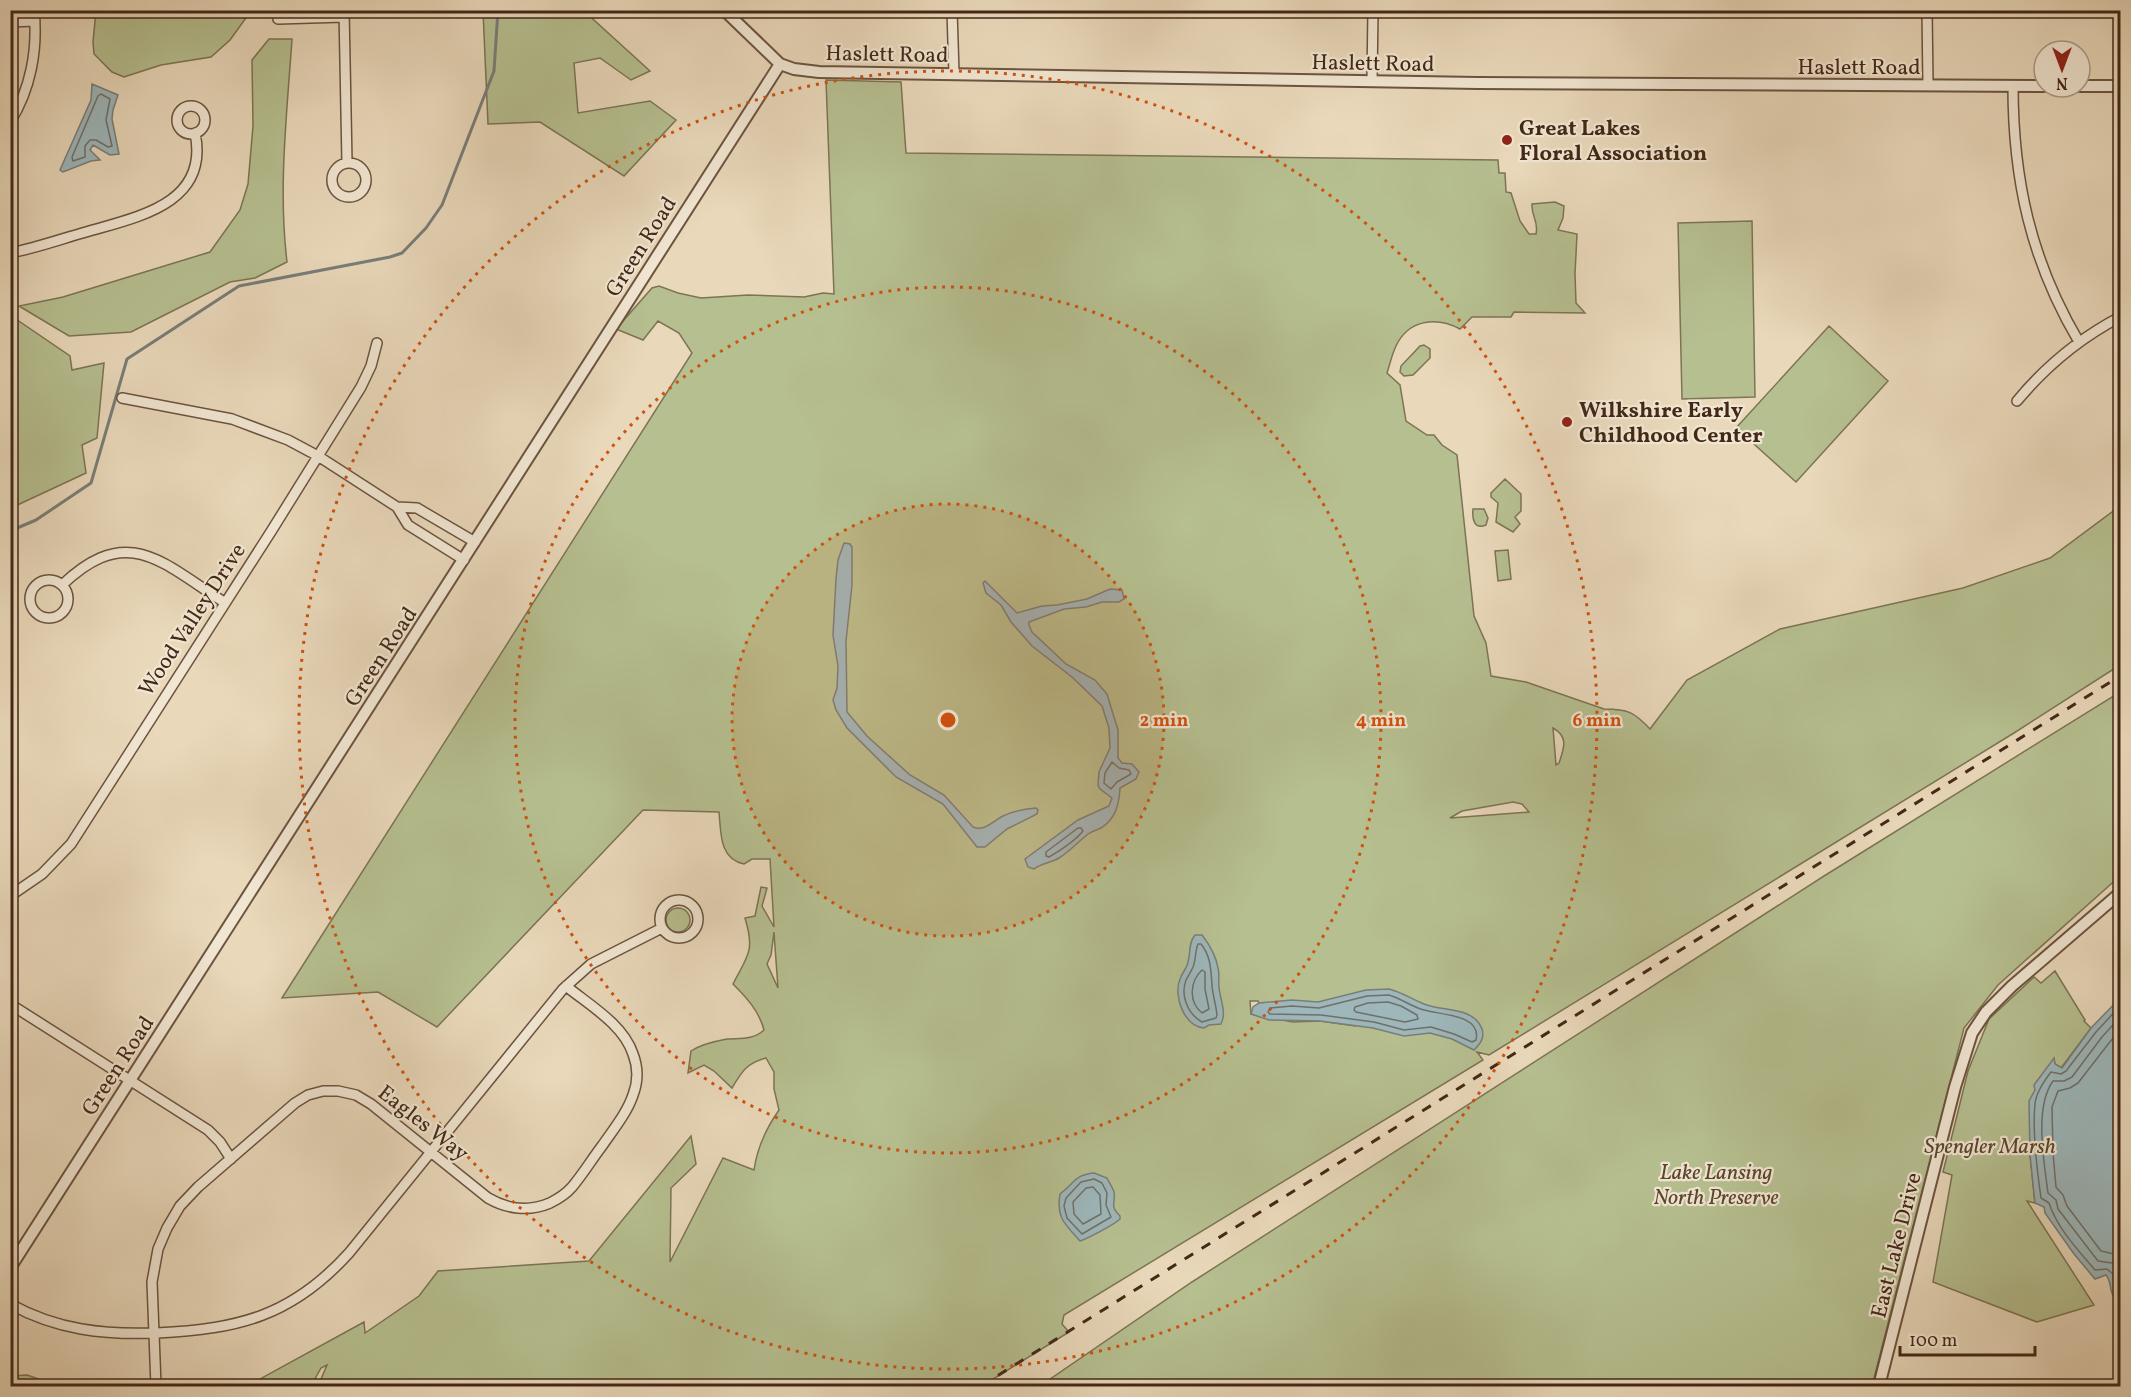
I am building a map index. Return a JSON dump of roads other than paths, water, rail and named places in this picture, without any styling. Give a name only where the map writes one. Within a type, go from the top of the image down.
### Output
[{"type":"street","points":[[10,122],[20,105],[29,78],[34,51],[34,10]]},
{"type":"street","points":[[724,10],[780,64]]},
{"type":"street","points":[[952,10],[954,74]]},
{"type":"street","points":[[1372,81],[1373,10]]},
{"type":"street","points":[[1927,10],[1928,85]]},
{"type":"street","points":[[278,19],[344,14],[347,163]]},
{"type":"street","points":[[10,22],[35,21]]},
{"type":"street","name":"Haslett Road","points":[[780,64],[794,69],[819,72],[1655,85],[2032,86]]},
{"type":"street","name":"Green Road","points":[[10,1268],[780,64]]},
{"type":"street","points":[[2013,86],[2016,159],[2030,231],[2051,290],[2079,342]]},
{"type":"street","points":[[2092,86],[2121,86]]},
{"type":"street","points":[[10,253],[134,218],[166,203],[186,185],[194,168],[197,151],[195,133]]},
{"type":"street","points":[[2016,401],[2038,375],[2079,342],[2121,317]]},
{"type":"street","name":"Wood Valley Drive","points":[[10,897],[42,874],[71,844],[361,387],[371,366],[377,343]]},
{"type":"street","points":[[122,398],[207,413],[244,423],[288,440],[318,456],[397,507],[408,525],[464,560]]},
{"type":"street","points":[[397,507],[417,508],[475,542]]},
{"type":"street","points":[[62,585],[82,567],[98,557],[117,553],[137,553],[156,559],[224,602]]},
{"type":"street","points":[[48,580],[62,585],[68,598],[63,612],[50,618],[36,613],[29,600],[34,586],[48,580]]},
{"type":"street","name":"East Lake Drive","points":[[1879,1386],[1955,1087],[1972,1033],[1986,1012],[2012,986],[2121,893]]},
{"type":"street","points":[[671,902],[685,902],[696,911],[697,926],[687,936],[673,937],[662,928],[661,913],[671,902]]},
{"type":"street","points":[[10,1304],[48,1322],[77,1330],[108,1334],[154,1333],[207,1330],[241,1323],[272,1312],[301,1296],[344,1259],[566,986],[591,964],[662,928]]},
{"type":"street","name":"Eagles Way","points":[[156,1386],[152,1282],[155,1260],[162,1238],[173,1217],[189,1196],[295,1103],[308,1095],[331,1090],[347,1092],[364,1099],[488,1198],[510,1207],[526,1209],[543,1206],[559,1198],[573,1186],[630,1104],[637,1071],[633,1053],[619,1030],[566,986]]},
{"type":"street","points":[[10,1004],[207,1130],[220,1142],[231,1159]]},
{"type":"water","points":[[92,84],[118,95],[112,119],[119,154],[110,155],[93,145],[90,150],[100,160],[91,161],[63,172],[60,170],[91,100]]},
{"type":"water","points":[[844,543],[852,547],[852,585],[846,641],[847,712],[867,736],[910,775],[944,795],[973,827],[985,827],[1015,812],[1036,808],[1038,810],[1037,814],[1007,829],[985,847],[977,847],[943,804],[896,777],[847,728],[836,710],[833,700],[837,688],[838,666],[833,635],[838,560]]},
{"type":"water","points":[[985,581],[1017,613],[1042,606],[1087,599],[1110,589],[1122,590],[1124,599],[1119,602],[1102,602],[1086,607],[1064,609],[1029,622],[1032,632],[1066,664],[1095,680],[1107,694],[1118,730],[1118,758],[1122,763],[1132,764],[1139,772],[1136,779],[1120,788],[1116,811],[1106,824],[1088,834],[1059,858],[1034,869],[1028,867],[1025,859],[1078,820],[1109,806],[1112,798],[1098,785],[1099,772],[1110,748],[1109,728],[1102,706],[1072,677],[1032,646],[1011,622],[1001,605],[986,593],[983,583]]},
{"type":"water","points":[[1195,935],[1202,935],[1216,959],[1223,1010],[1221,1024],[1204,1028],[1191,1022],[1186,1016],[1178,994],[1180,979],[1189,958],[1190,944]]},
{"type":"water","points":[[1389,989],[1424,1004],[1465,1013],[1472,1017],[1482,1029],[1483,1035],[1480,1043],[1474,1050],[1452,1039],[1430,1033],[1404,1036],[1373,1028],[1320,1021],[1269,1020],[1251,1014],[1253,1007],[1259,1003],[1292,1000],[1318,1002],[1366,990]]},
{"type":"water","points":[[2120,998],[2120,1302],[2113,1295],[2106,1275],[2095,1279],[2074,1254],[2045,1213],[2044,1207],[2035,1203],[2030,1155],[2029,1101],[2035,1090],[2034,1085],[2054,1058],[2055,1064],[2062,1068],[2091,1028]]},
{"type":"water","points":[[1094,1173],[1107,1178],[1114,1192],[1114,1207],[1120,1219],[1080,1241],[1063,1220],[1059,1209],[1060,1194],[1078,1178]]},
{"type":"waterway","points":[[10,531],[36,520],[91,483],[127,359],[239,286],[390,257],[402,253],[426,228],[442,205],[494,71],[498,10]]},
{"type":"railway","points":[[981,1386],[2120,676]]},
{"type":"place","name":"Great Lakes Floral Association","points":[[1507,140]]},
{"type":"place","name":"Wilkshire Early Childhood Center","points":[[1567,422]]},
{"type":"park label","name":"Spengler Marsh","points":[[1990,1145]]},
{"type":"park label","name":"Lake Lansing North Preserve","points":[[1716,1184]]}]
